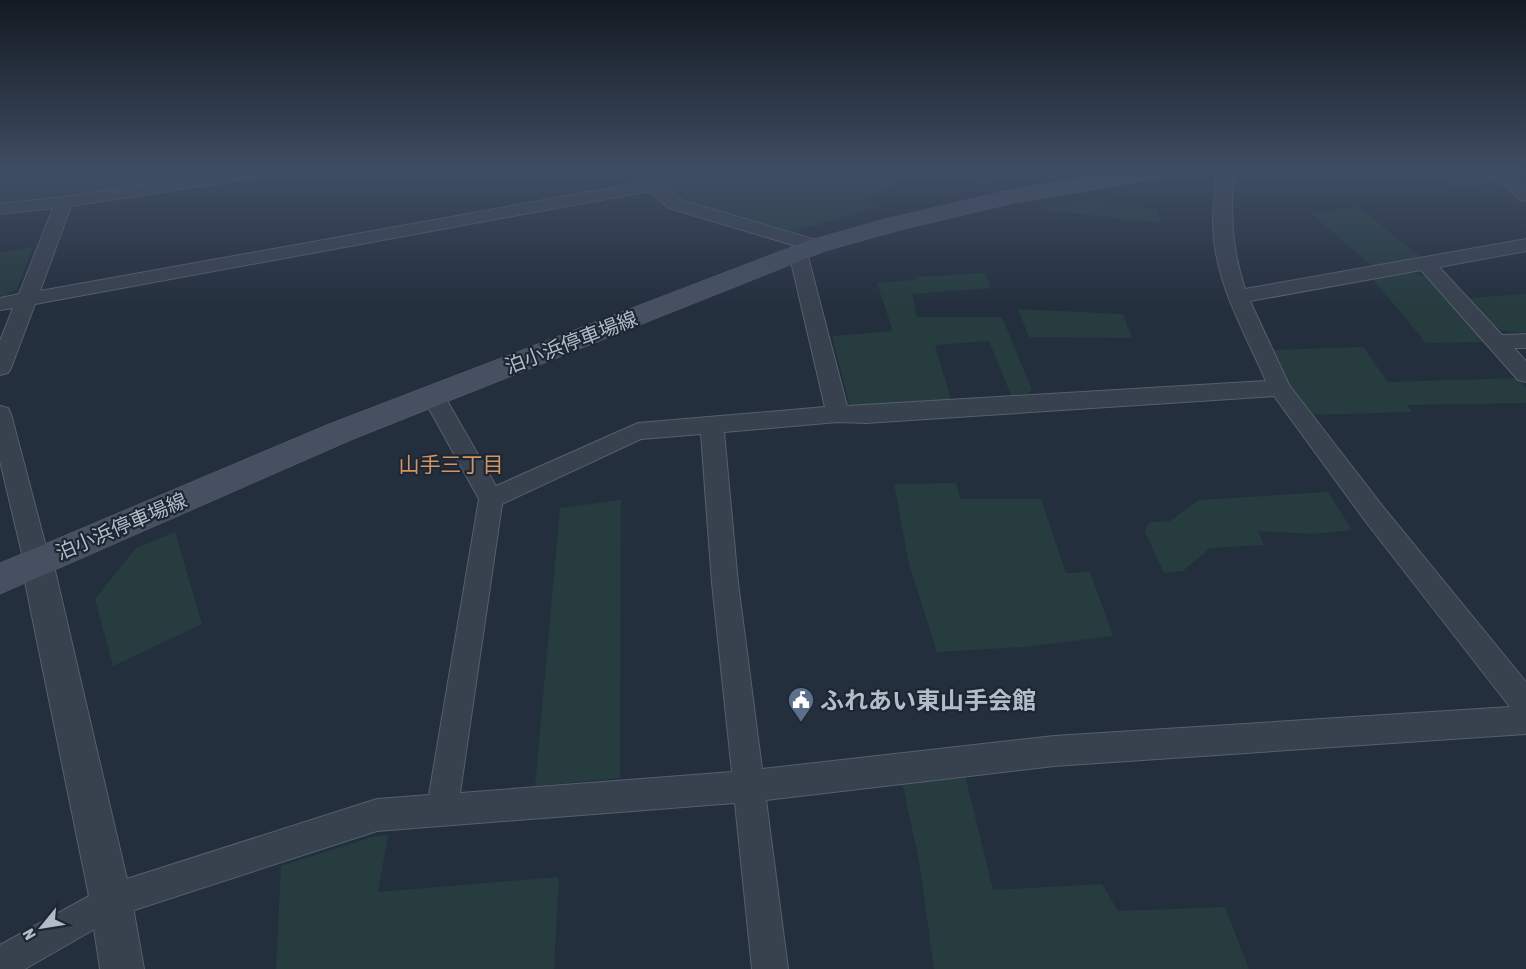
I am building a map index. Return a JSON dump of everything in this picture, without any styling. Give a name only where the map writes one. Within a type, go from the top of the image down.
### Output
[{"type":"main road","name":"泊小浜停車場線","points":[[0,579],[340,432],[807,249],[926,216]]},
{"type":"street","points":[[0,368],[58,216]]},
{"type":"street","points":[[0,304],[485,216]]},
{"type":"street","points":[[711,216],[807,249],[838,414]]},
{"type":"street","points":[[1222,216],[1228,269],[1238,297],[1280,388],[1375,515],[1526,704]]},
{"type":"street","points":[[1238,297],[1526,245]]},
{"type":"street","points":[[1425,263],[1526,375]]},
{"type":"street","points":[[1496,342],[1526,341]]},
{"type":"street","points":[[491,499],[638,431],[838,414],[878,415],[1280,388]]},
{"type":"street","points":[[433,396],[491,499],[442,811]]},
{"type":"street","points":[[0,414],[37,562],[111,901],[122,969]]},
{"type":"street","points":[[712,424],[725,583],[770,969]]},
{"type":"street","points":[[0,964],[111,901],[377,815],[749,786],[1054,751],[1526,720]]},
{"type":"green space","points":[[738,216],[846,216],[792,232]]},
{"type":"green space","points":[[1099,216],[1159,216],[1160,223]]},
{"type":"green space","points":[[1315,216],[1370,216],[1421,257],[1372,266]]},
{"type":"green space","points":[[33,247],[17,289],[0,298],[0,253]]},
{"type":"green space","points":[[1408,271],[1429,278],[1485,342],[1426,343],[1371,277]]},
{"type":"green space","points":[[985,273],[991,288],[912,294],[917,317],[1002,317],[1032,390],[1021,400],[1013,400],[989,341],[935,345],[952,403],[859,409],[849,403],[832,336],[893,331],[877,283],[915,280],[917,277]]},
{"type":"green space","points":[[1526,294],[1526,332],[1498,329],[1486,320],[1467,298]]},
{"type":"green space","points":[[1018,309],[1123,314],[1132,338],[1029,337]]},
{"type":"green space","points":[[1363,347],[1388,382],[1518,378],[1526,388],[1526,403],[1407,405],[1412,412],[1311,415],[1288,386],[1272,350]]},
{"type":"green space","points":[[956,483],[960,499],[1041,499],[1066,573],[1090,572],[1113,636],[1024,647],[937,652],[909,564],[894,484]]},
{"type":"green space","points":[[1328,492],[1352,530],[1312,534],[1258,531],[1264,545],[1210,548],[1183,571],[1164,573],[1145,532],[1149,522],[1170,521],[1199,500]]},
{"type":"green space","points":[[621,500],[620,778],[535,786],[560,508]]},
{"type":"green space","points":[[175,532],[202,624],[113,666],[95,599],[136,548]]},
{"type":"green space","points":[[964,771],[993,890],[1102,884],[1118,911],[1225,907],[1249,969],[934,969],[919,860],[901,778]]},
{"type":"green space","points":[[388,835],[378,892],[559,877],[554,969],[276,969],[281,866],[375,836]]},
{"type":"place","name":"ふれあい東山手会館","points":[[801,723]]},
{"type":"district","name":"山手三丁目","points":[[451,464]]}]
